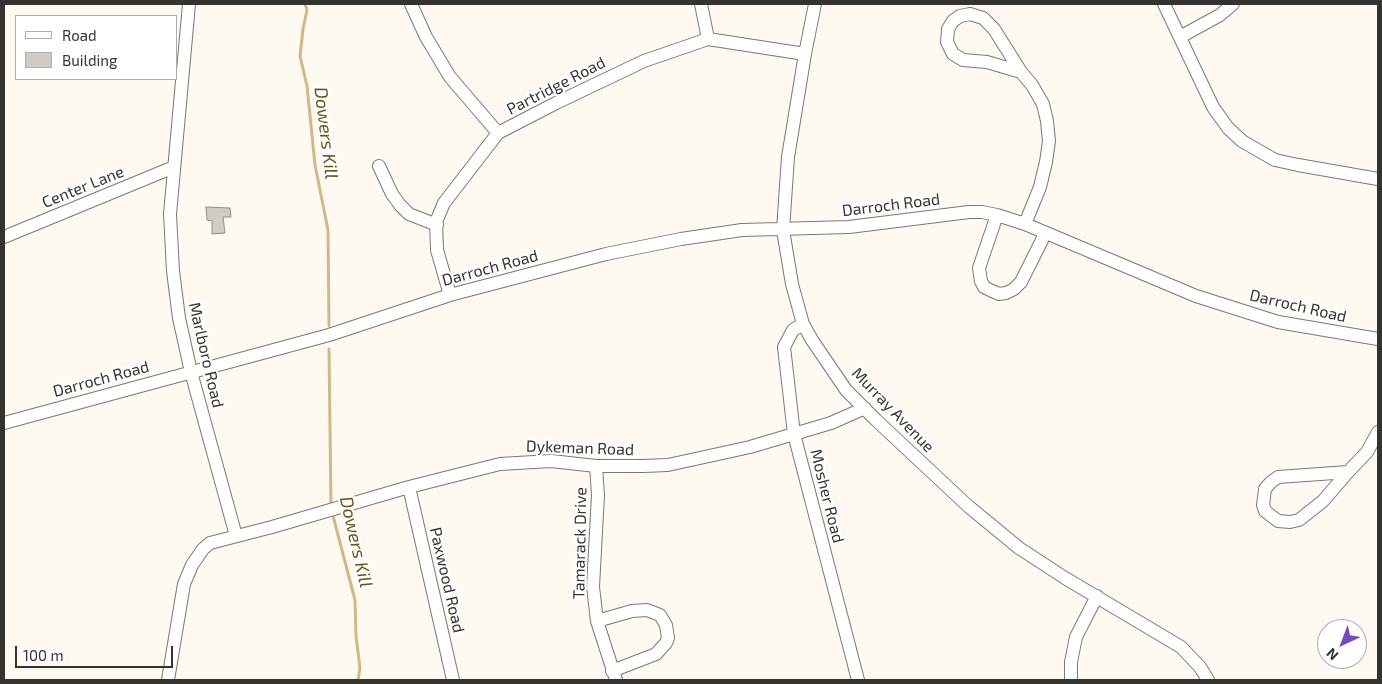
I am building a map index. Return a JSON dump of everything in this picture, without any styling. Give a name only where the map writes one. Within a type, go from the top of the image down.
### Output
[{"type":"street","name":"Marlboro Road","points":[[189,4],[170,214],[173,271],[179,318],[191,372],[236,536]]},
{"type":"street","points":[[412,4],[426,37],[450,77],[498,133]]},
{"type":"street","points":[[701,4],[708,39]]},
{"type":"street","name":"Murray Avenue","points":[[815,4],[788,157],[783,230],[792,284],[803,324],[846,390],[968,506],[1019,548],[1181,647],[1200,667],[1208,680]]},
{"type":"street","points":[[1164,4],[1194,69],[1217,112],[1228,128],[1242,141],[1275,160],[1378,179]]},
{"type":"street","points":[[1180,37],[1220,15],[1233,4]]},
{"type":"street","points":[[1022,72],[987,62],[962,60],[953,54],[950,49],[947,42],[948,29],[960,16],[970,14],[983,18],[994,29],[1043,104],[1047,121],[1046,162],[1040,186],[1025,224]]},
{"type":"street","name":"Partridge Road","points":[[450,294],[437,250],[436,225],[444,204],[498,133],[644,61],[708,39],[805,54]]},
{"type":"street","points":[[380,166],[392,194],[400,205],[410,214],[436,225]]},
{"type":"street","name":"Center Lane","points":[[4,237],[174,167]]},
{"type":"street","name":"Darroch Road","points":[[4,422],[329,335],[450,294],[606,254],[671,240],[742,230],[849,227],[969,212],[997,215],[1025,224],[1196,296],[1278,322],[1378,339]]},
{"type":"street","points":[[997,215],[979,268],[981,281],[984,286],[999,294],[1014,289],[1021,282],[1045,234]]},
{"type":"street","name":"Mosher Road","points":[[803,324],[793,330],[784,347],[794,434],[858,680]]},
{"type":"street","name":"Dykeman Road","points":[[236,536],[409,487],[500,464],[551,461],[596,466],[668,465],[722,454],[794,434],[865,408]]},
{"type":"street","points":[[1348,472],[1278,477],[1265,489],[1263,504],[1265,511],[1278,521],[1290,522],[1299,520],[1323,501],[1367,452],[1378,432]]},
{"type":"street","name":"Tamarack Drive","points":[[596,466],[598,495],[593,587],[597,621],[614,676],[656,654],[668,638],[666,625],[660,615],[647,610],[632,611],[597,621]]},
{"type":"street","name":"Paxwood Road","points":[[409,487],[453,680]]},
{"type":"street","points":[[168,680],[184,584],[192,565],[203,549],[210,543],[236,536]]},
{"type":"street","points":[[1071,680],[1071,662],[1076,637],[1096,596]]},
{"type":"building","points":[[206,207],[230,208],[231,217],[223,217],[225,233],[212,234],[212,221],[207,220]]},
{"type":"waterway","name":"Dowers Kill","points":[[305,4],[307,10],[300,56],[307,86],[315,165],[328,230],[329,326]]},
{"type":"waterway","name":"Dowers Kill","points":[[329,349],[331,506]]},
{"type":"waterway","name":"Dowers Kill","points":[[332,512],[355,600],[356,636],[360,668],[358,680]]}]
